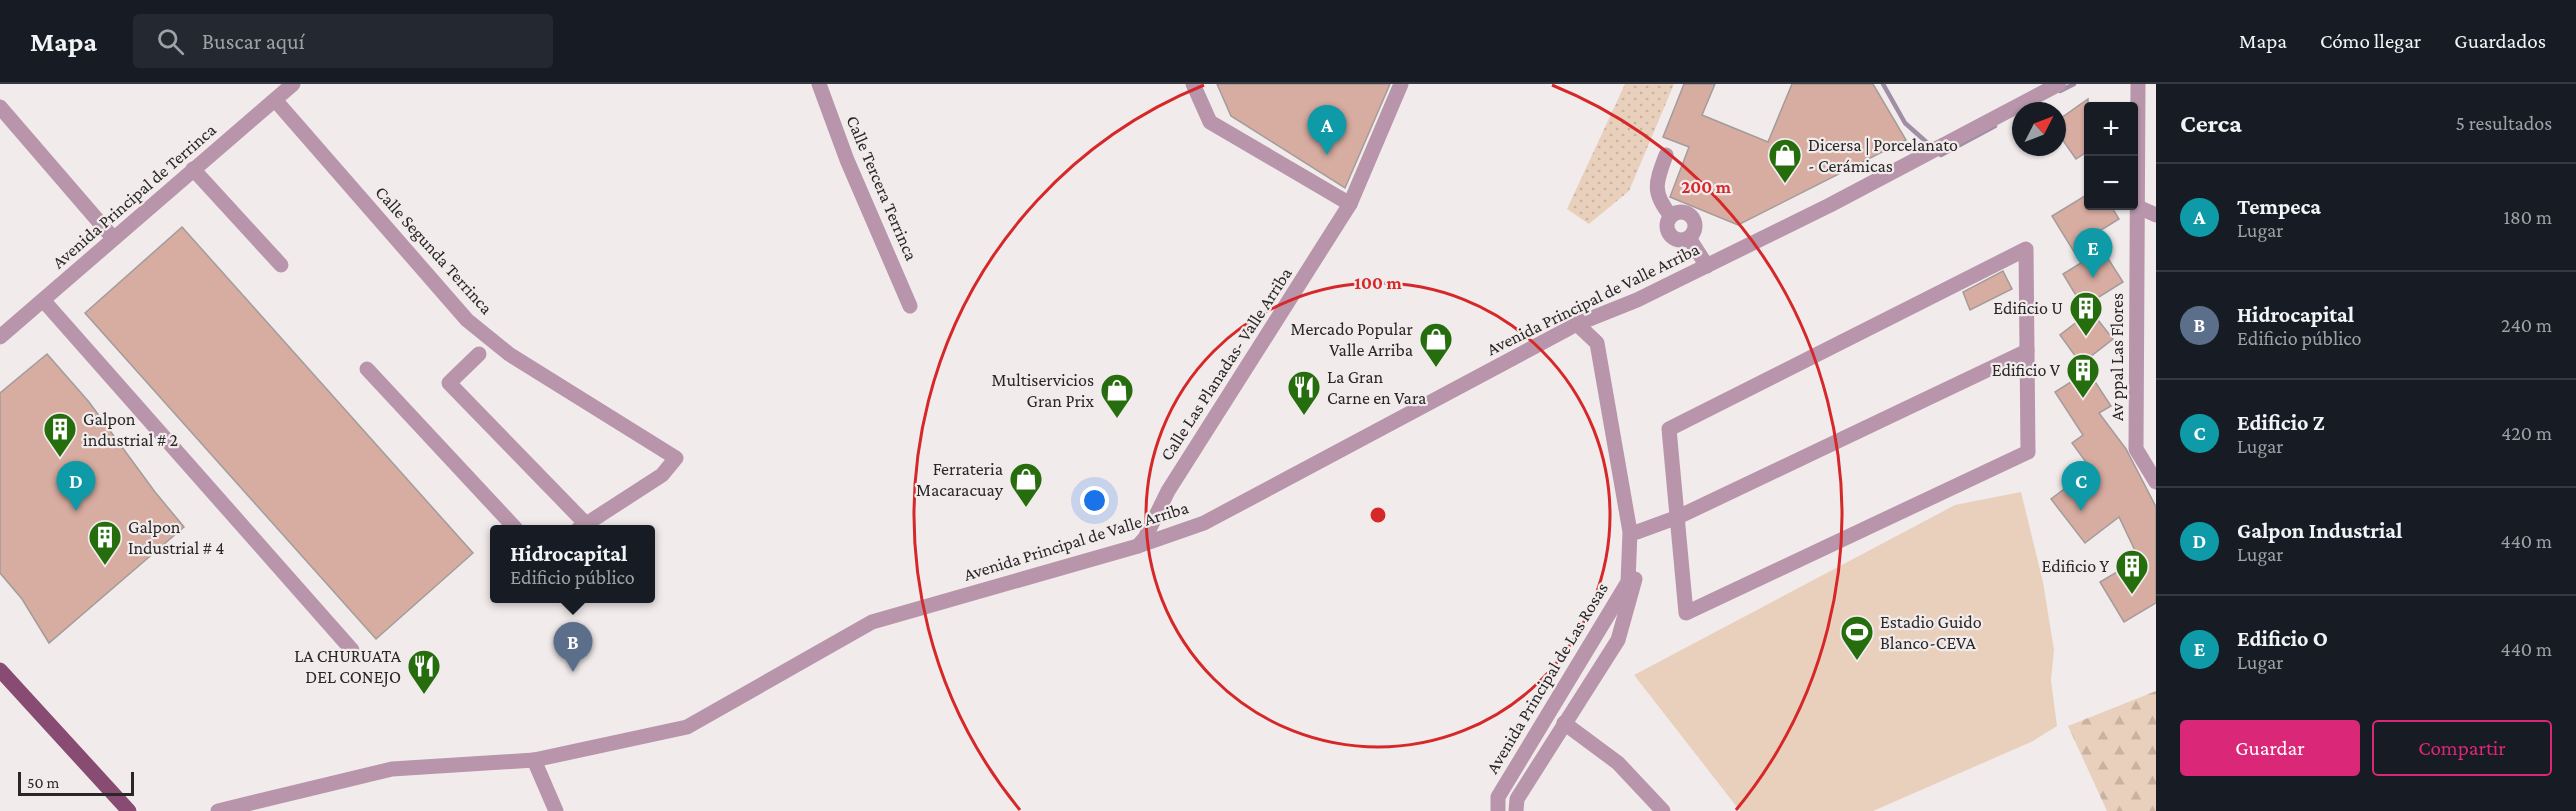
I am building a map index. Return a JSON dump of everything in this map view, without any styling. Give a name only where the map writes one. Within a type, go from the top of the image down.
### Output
[{"type":"main road","points":[[0,670],[129,811]]},
{"type":"street","name":"Avenida Principal de Terrinca","points":[[0,337],[193,169],[276,101],[292,84]]},
{"type":"street","name":"Calle Tercera Terrinca","points":[[819,84],[847,160],[910,306]]},
{"type":"street","points":[[1193,84],[1210,122],[1350,204]]},
{"type":"street","name":"Calle Las Planadas- Valle Arriba","points":[[1138,546],[1145,538],[1168,491],[1350,204],[1401,84]]},
{"type":"street","name":"Avenida Principal de Valle Arriba","points":[[218,811],[392,769],[534,760],[687,727],[872,622],[1138,546],[1204,523],[1582,323],[1707,266],[1872,183],[2059,84]]},
{"type":"street","name":"Av ppal Las Flores","points":[[2138,84],[2138,156]]},
{"type":"street","name":"Calle Segunda Terrinca","points":[[276,101],[467,320],[509,354],[676,458],[662,475],[584,525]]},
{"type":"street","points":[[0,107],[113,238]]},
{"type":"street","points":[[1666,155],[1657,178],[1657,190],[1661,203],[1671,216],[1666,225],[1670,235],[1679,241],[1689,238],[1707,266]]},
{"type":"street","points":[[193,169],[281,265]]},
{"type":"street","points":[[2138,207],[2156,215]]},
{"type":"street","name":"Av ppal Las Flores","points":[[2138,210],[2136,449],[2156,482]]},
{"type":"street","points":[[2026,249],[2028,452],[1686,613],[1678,517],[1669,429],[2026,249]]},
{"type":"street","points":[[42,300],[352,650]]},
{"type":"street","points":[[1516,811],[1517,799],[1618,640],[1635,583],[1636,532],[1631,482],[1612,371],[1603,339],[1582,323]]},
{"type":"street","name":"Avenida Principal de Las Rosas","points":[[1498,811],[1498,797],[1628,582],[1630,532],[1597,343],[1582,323]]},
{"type":"street","points":[[1636,532],[1678,517],[2027,351]]},
{"type":"street","points":[[479,354],[449,382],[579,525]]},
{"type":"street","points":[[367,369],[512,525]]},
{"type":"street","points":[[1564,723],[1618,763],[1663,811]]},
{"type":"street","points":[[534,760],[556,811]]},
{"type":"green space","points":[[1625,84],[1674,84],[1629,191],[1589,224],[1567,209]]},
{"type":"green space","name":"Estadio Guido Blanco-CEVA","points":[[2021,492],[2043,582],[2054,650],[2051,680],[2057,726],[2031,742],[1873,811],[1740,811],[1634,675],[1955,505]]},
{"type":"green space","points":[[2156,691],[2156,811],[2107,811],[2068,726]]},
{"type":"building","points":[[1217,84],[1390,84],[1345,188],[1231,116]]},
{"type":"building","name":"Dicersa | Porcelanato - Cerámicas","points":[[1684,84],[1715,84],[1702,115],[1768,142],[1792,84],[1873,84],[1906,140],[1738,225],[1670,197],[1689,147],[1663,137]]},
{"type":"building","points":[[2088,99],[2088,102],[2084,102],[2084,154],[2076,159],[2066,145],[2066,115]]},
{"type":"building","points":[[2084,196],[2084,210],[2113,210],[2119,219],[2093,235],[2123,282],[2083,307],[2063,274],[2081,263],[2052,216]]},
{"type":"building","points":[[182,227],[473,553],[376,639],[85,313]]},
{"type":"building","points":[[2003,271],[2012,289],[1970,310],[1963,292]]},
{"type":"building","name":"Edificio U","points":[[2091,311],[2113,339],[2081,364],[2060,335]]},
{"type":"building","points":[[47,354],[89,402],[155,492],[184,527],[49,643],[22,599],[0,573],[0,393]]},
{"type":"building","points":[[2088,371],[2111,406],[2099,413],[2126,449],[2156,507],[2156,603],[2124,622],[2100,582],[2139,559],[2119,517],[2085,543],[2051,499],[2091,469],[2072,443],[2083,435],[2055,392]]},
{"type":"waterway","points":[[1883,84],[1905,123],[1941,155],[1995,126]]},
{"type":"waterway","points":[[2060,91],[2074,84]]},
{"type":"place","name":"Tempeca","points":[[1327,155]]},
{"type":"place","name":"Dicersa | Porcelanato - Cerámicas","points":[[1785,184]]},
{"type":"place","name":"Edificio O","points":[[2093,278]]},
{"type":"place","name":"Edificio U","points":[[2086,337]]},
{"type":"place","name":"Mercado Popular Valle Arriba","points":[[1436,368]]},
{"type":"place","name":"Edificio V","points":[[2083,399]]},
{"type":"place","name":"La Gran Carne en Vara","points":[[1304,416]]},
{"type":"place","name":"Multiservicios Gran Prix","points":[[1117,419]]},
{"type":"place","name":"Galpon industrial # 2","points":[[60,458]]},
{"type":"place","name":"Ferrateria Macaracuay","points":[[1026,508]]},
{"type":"place","name":"Galpon Industrial","points":[[76,511]]},
{"type":"place","name":"Edificio Z","points":[[2081,511]]},
{"type":"place","name":"Galpon Industrial # 4","points":[[105,566]]},
{"type":"place","name":"Edificio Y","points":[[2132,595]]},
{"type":"place","name":"Estadio Guido Blanco-CEVA","points":[[1857,661]]},
{"type":"place","name":"Hidrocapital","points":[[573,672]]},
{"type":"place","name":"LA CHURUATA DEL CONEJO","points":[[424,695]]}]
